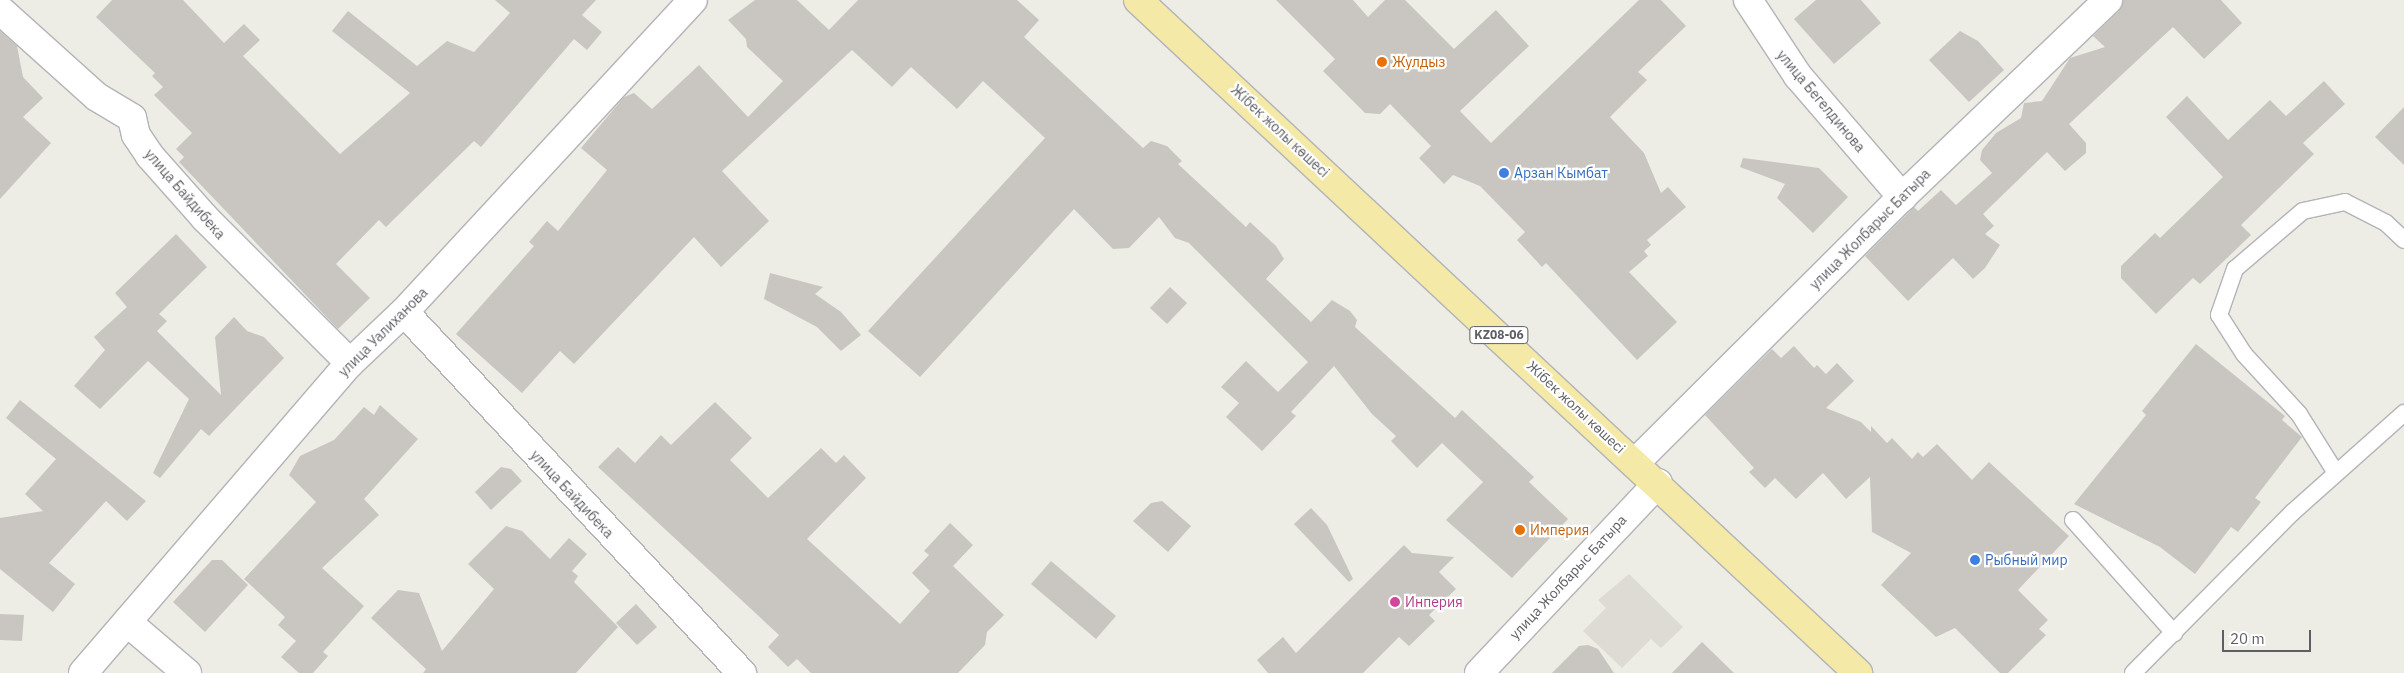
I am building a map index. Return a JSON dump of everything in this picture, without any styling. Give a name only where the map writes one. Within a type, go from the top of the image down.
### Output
[{"type":"highway","name":"Жібек жолы көшесі","points":[[1138,0],[1636,462],[1858,673]]},
{"type":"street","name":"улица Уалиханова","points":[[83,673],[350,363],[404,312],[693,0]]},
{"type":"street","name":"улица Бегелдинова","points":[[1748,0],[1798,76],[1902,197]]},
{"type":"street","name":"улица Жолбарыс Батыра","points":[[1636,462],[1902,197],[2108,0]]},
{"type":"street","name":"улица Байдибека","points":[[0,10],[97,97],[132,118],[136,135],[150,156],[205,218],[350,363]]},
{"type":"street","name":"улица Байдибека","points":[[404,312],[742,673]]},
{"type":"street","name":"улица Жолбарыс Батыра","points":[[1479,673],[1658,483]]},
{"type":"street","points":[[127,622],[187,673]]},
{"type":"lane","points":[[2336,473],[2299,414],[2244,354],[2219,315],[2235,269],[2304,211],[2345,202],[2386,223],[2404,240]]},
{"type":"lane","points":[[2133,673],[2336,473],[2404,413]]},
{"type":"lane","points":[[2074,520],[2174,633]]},
{"type":"shaded area","points":[[1629,574],[1683,627],[1661,648],[1651,639],[1622,668],[1583,631],[1606,608],[1598,600]]},
{"type":"building","points":[[112,0],[183,0],[224,43],[244,24],[260,40],[243,56],[340,154],[410,93],[332,31],[348,11],[417,66],[447,41],[474,52],[510,13],[495,0],[596,0],[582,15],[602,32],[587,50],[574,39],[481,147],[474,141],[386,227],[379,220],[336,264],[370,298],[338,329],[179,162],[184,157],[176,149],[192,133],[154,95],[163,87],[152,76],[155,73],[96,17]]},
{"type":"building","points":[[755,0],[797,0],[829,30],[858,0],[1017,0],[1039,20],[1024,37],[1143,148],[1151,141],[1167,146],[1182,161],[1178,164],[1246,227],[1250,222],[1276,246],[1284,259],[1266,279],[1311,322],[1332,300],[1350,311],[1357,320],[1355,327],[1455,418],[1462,410],[1534,477],[1529,482],[1568,519],[1512,578],[1446,520],[1483,482],[1442,443],[1417,468],[1391,441],[1396,436],[1372,414],[1334,366],[1291,412],[1296,416],[1262,451],[1226,417],[1239,403],[1221,387],[1246,361],[1278,392],[1308,362],[1189,243],[1175,238],[1159,217],[1129,248],[1113,249],[1074,209],[920,377],[868,331],[1045,138],[983,81],[957,109],[911,67],[892,87],[852,50],[722,171],[769,221],[721,267],[694,237],[574,364],[560,351],[522,393],[456,334],[534,246],[529,242],[547,221],[558,231],[607,170],[581,148],[624,97],[634,93],[652,109],[699,65],[748,117],[783,81],[747,47],[746,39],[728,20]]},
{"type":"building","points":[[1276,0],[1353,0],[1368,17],[1385,0],[1405,0],[1454,49],[1496,10],[1529,46],[1460,111],[1491,143],[1639,0],[1661,0],[1686,26],[1638,72],[1647,80],[1610,117],[1644,153],[1661,193],[1668,187],[1686,207],[1647,240],[1651,245],[1644,251],[1648,256],[1629,272],[1677,322],[1637,360],[1546,263],[1542,267],[1517,240],[1525,232],[1480,186],[1453,175],[1444,184],[1419,158],[1431,146],[1390,104],[1380,114],[1365,113],[1323,71],[1335,59]]},
{"type":"building","points":[[1816,0],[1861,0],[1881,23],[1834,64],[1794,19]]},
{"type":"building","points":[[2123,0],[2221,0],[2242,23],[2204,59],[2173,27],[2069,124],[2086,143],[2086,153],[2065,171],[2047,152],[1983,214],[1994,226],[1985,234],[2000,245],[1985,268],[1973,279],[1953,258],[1908,301],[1865,256],[1914,207],[1918,211],[1941,190],[1956,205],[1992,173],[1980,160],[1982,150],[1996,133],[2021,118],[2024,103],[2042,101],[2070,58],[2105,47],[2093,36],[2119,11]]},
{"type":"building","points":[[0,31],[17,46],[23,77],[43,98],[23,117],[51,143],[0,199]]},
{"type":"building","points":[[1960,31],[1978,41],[2004,70],[1969,102],[1929,60]]},
{"type":"building","points":[[2324,81],[2345,104],[2303,143],[2314,154],[2241,225],[2251,235],[2200,284],[2193,278],[2156,314],[2121,278],[2121,266],[2155,233],[2160,238],[2223,177],[2166,117],[2187,96],[2228,140],[2270,100],[2286,116]]},
{"type":"building","points":[[2404,107],[2404,165],[2375,137]]},
{"type":"building","points":[[1743,158],[1819,168],[1848,197],[1813,233],[1777,198],[1785,184],[1740,167]]},
{"type":"building","points":[[176,234],[207,267],[159,314],[167,321],[157,331],[221,395],[215,337],[234,317],[247,331],[264,337],[284,358],[209,436],[201,429],[160,478],[153,473],[189,399],[148,361],[100,409],[74,386],[105,350],[94,337],[127,307],[115,293]]},
{"type":"building","points":[[770,273],[823,287],[815,294],[841,312],[861,335],[841,351],[817,327],[764,299]]},
{"type":"building","points":[[1170,287],[1187,303],[1167,324],[1150,308]]},
{"type":"building","points":[[2196,344],[2285,416],[2282,420],[2302,437],[2255,498],[2261,502],[2238,532],[2231,527],[2195,574],[2160,547],[2074,504],[2146,415],[2142,411]]},
{"type":"building","points":[[1794,346],[1814,368],[1817,365],[1826,374],[1837,363],[1854,381],[1826,408],[1861,422],[1871,432],[1871,426],[1887,443],[1892,438],[1912,459],[1918,452],[1923,457],[1937,444],[1972,480],[1989,462],[2069,536],[2018,590],[2048,620],[2039,629],[2046,635],[2008,673],[2000,673],[1955,628],[1936,637],[1881,585],[1911,553],[1872,532],[1870,477],[1846,499],[1823,473],[1796,499],[1775,478],[1765,488],[1749,472],[1754,468],[1705,415],[1772,349],[1781,358]]},
{"type":"building","points":[[20,400],[146,501],[127,521],[106,501],[49,563],[75,584],[53,612],[0,569],[0,518],[43,511],[25,494],[56,459],[6,418]]},
{"type":"building","points":[[715,402],[752,438],[730,460],[768,498],[821,448],[836,463],[844,455],[866,478],[807,539],[900,624],[930,591],[912,573],[929,555],[924,551],[950,523],[973,545],[953,566],[1004,615],[987,632],[985,645],[958,673],[811,673],[797,659],[788,667],[768,647],[779,635],[598,467],[618,447],[635,463],[661,435],[671,445]]},
{"type":"building","points":[[380,405],[418,439],[364,499],[379,515],[322,568],[364,606],[323,652],[328,656],[313,673],[299,673],[281,657],[296,641],[278,625],[285,617],[244,579],[316,502],[289,475],[300,456],[334,440],[364,407],[374,415]]},
{"type":"building","points":[[501,467],[511,469],[522,481],[491,510],[475,492]]},
{"type":"building","points":[[1162,501],[1191,526],[1168,552],[1133,521],[1151,503]]},
{"type":"building","points":[[1311,508],[1327,525],[1353,579],[1349,582],[1294,524]]},
{"type":"building","points":[[506,526],[522,531],[550,559],[569,538],[587,554],[572,571],[578,576],[574,582],[618,627],[576,673],[423,673],[426,669],[371,618],[398,590],[419,593],[442,651],[494,589],[468,564]]},
{"type":"building","name":"Инперия","points":[[1404,545],[1412,553],[1454,557],[1439,572],[1456,589],[1429,615],[1435,621],[1409,646],[1399,637],[1363,673],[1268,673],[1257,660],[1283,637],[1296,653]]},
{"type":"building","points":[[212,560],[222,560],[248,585],[205,632],[173,602]]},
{"type":"building","points":[[1051,561],[1116,616],[1096,639],[1031,584]]},
{"type":"building","points":[[636,604],[657,627],[637,645],[616,623]]},
{"type":"building","points":[[0,614],[24,615],[22,641],[0,640]]},
{"type":"building","points":[[1702,642],[1734,673],[1672,673]]},
{"type":"building","points":[[1588,645],[1598,649],[1614,673],[1552,673],[1579,646]]},
{"type":"place","name":"Жулдыз","points":[[1382,62]]},
{"type":"place","name":"Арзан Кымбат","points":[[1504,173]]},
{"type":"place","name":"Империя","points":[[1520,530]]},
{"type":"place","name":"Рыбный мир","points":[[1975,560]]},
{"type":"place","name":"Инперия","points":[[1395,602]]}]
